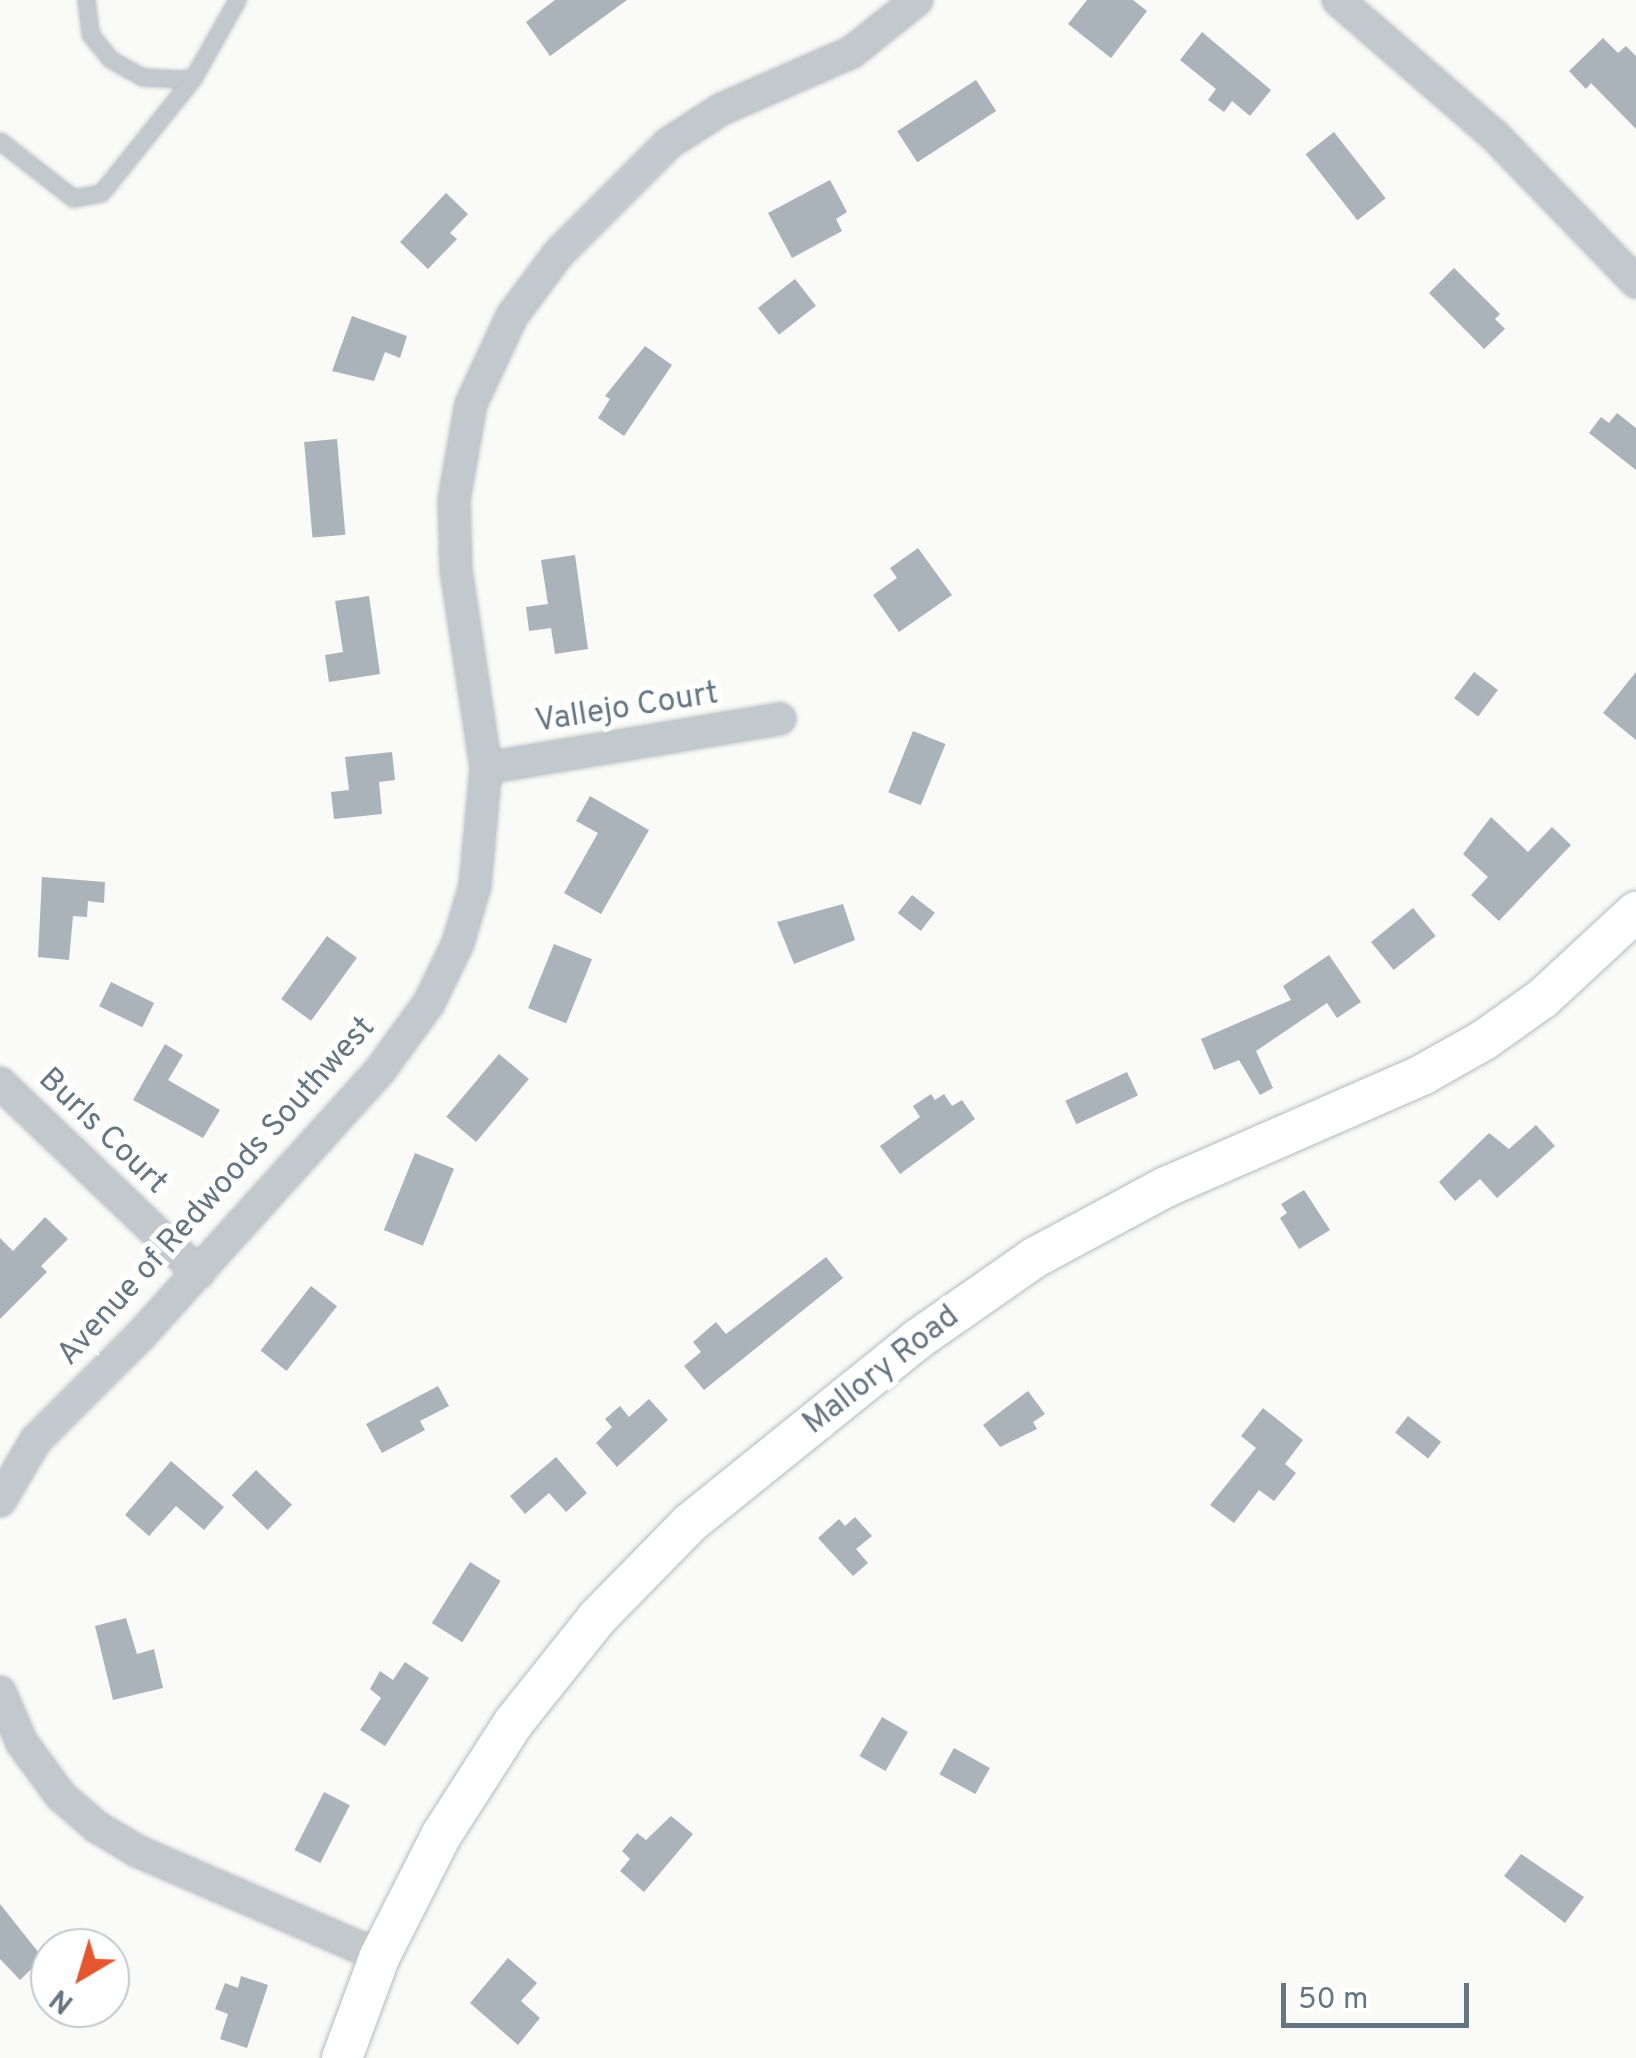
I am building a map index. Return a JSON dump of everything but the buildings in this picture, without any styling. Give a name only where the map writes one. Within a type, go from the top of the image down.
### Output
[{"type":"street","name":"Avenue of Redwoods Southwest","points":[[0,1501],[36,1440],[198,1273],[381,1069],[428,1003],[476,886],[486,768],[456,570],[454,500],[472,404],[512,316],[558,254],[669,142],[722,109],[852,52],[917,0]]},
{"type":"street","points":[[1338,0],[1496,137],[1636,282]]},
{"type":"street","name":"Vallejo Court","points":[[486,768],[780,720]]},
{"type":"street","name":"Mallory Road","points":[[342,2058],[380,1956],[442,1834],[514,1722],[597,1618],[690,1523],[918,1338],[1034,1258],[1166,1187],[1469,1048],[1543,998],[1636,912]]},
{"type":"street","name":"Burls Court","points":[[0,1084],[198,1273]]},
{"type":"street","points":[[0,1692],[22,1743],[62,1796],[97,1827],[137,1851],[380,1956]]},
{"type":"lane","points":[[86,0],[90,34],[110,60],[142,76],[194,78]]},
{"type":"lane","points":[[0,141],[72,198],[102,193],[194,78],[237,0]]}]
